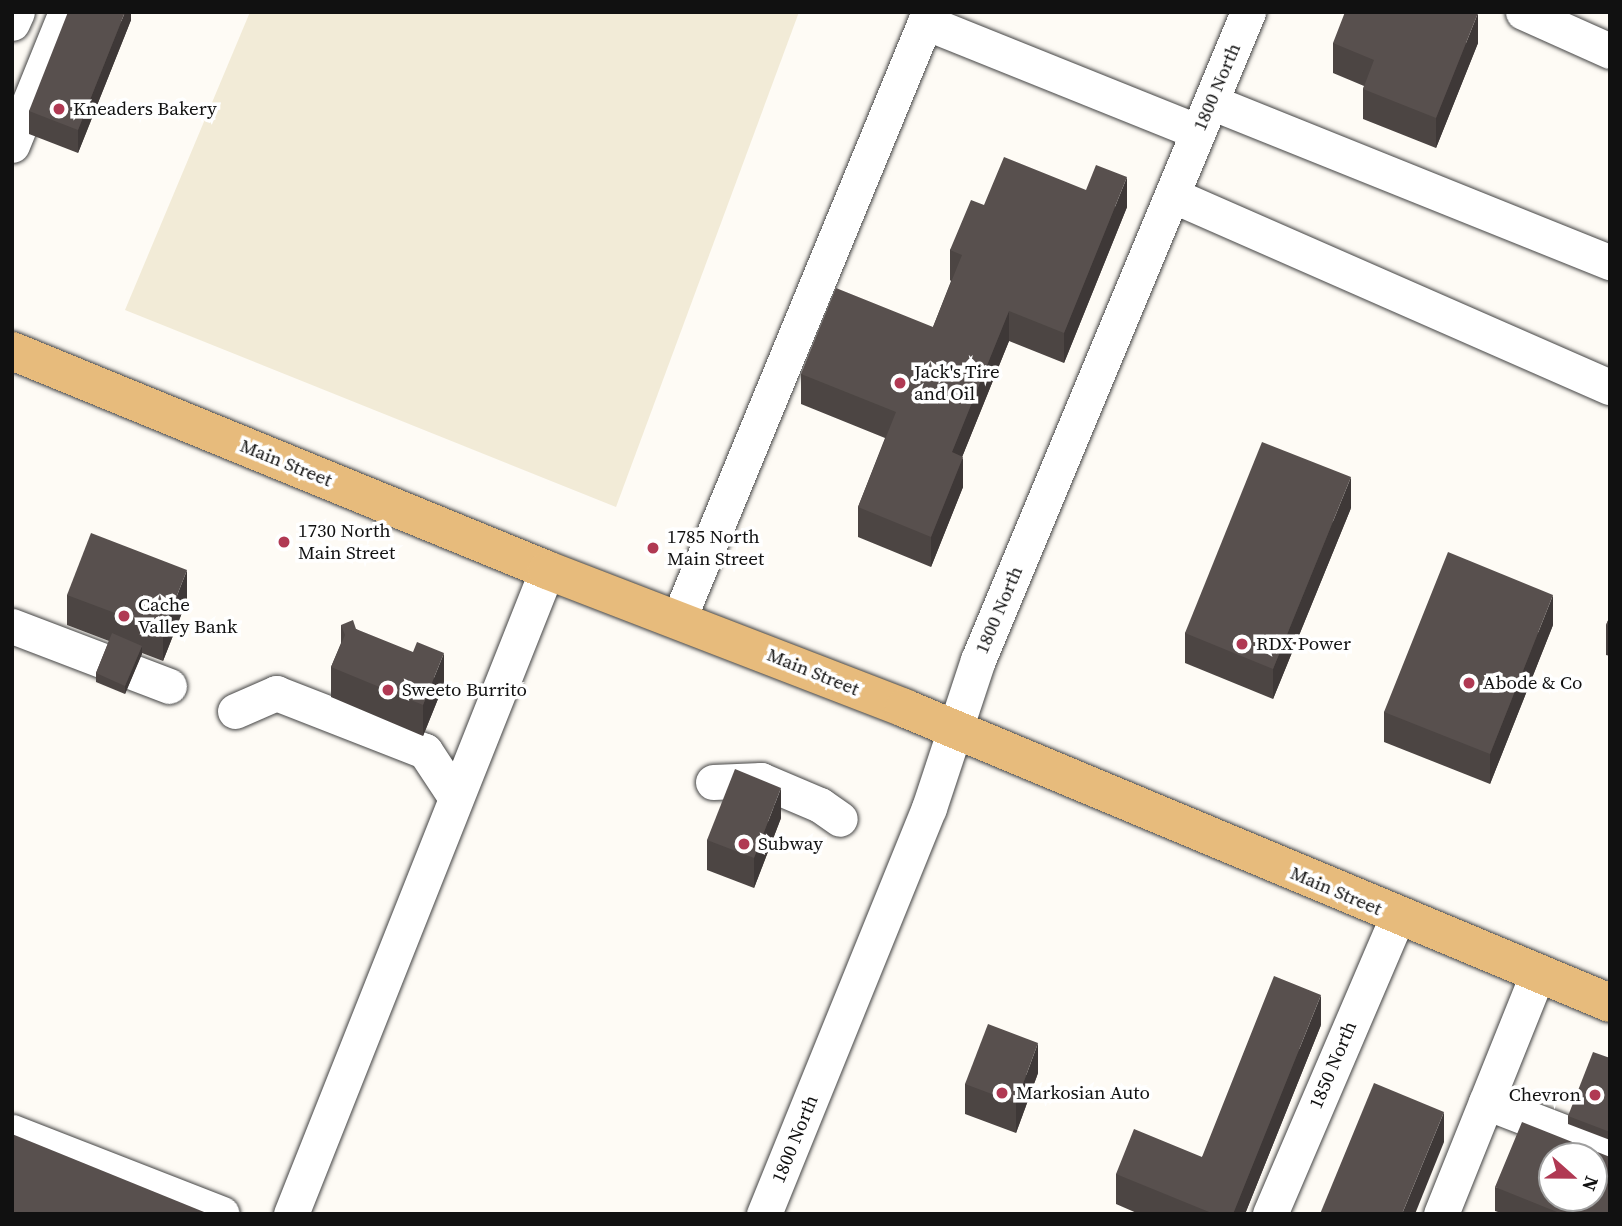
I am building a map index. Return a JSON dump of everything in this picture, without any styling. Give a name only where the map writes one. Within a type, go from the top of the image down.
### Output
[{"type":"main road","name":"Main Street","points":[[12,352],[547,570],[679,618],[953,729],[1610,1003]]},
{"type":"street","points":[[12,23],[17,12]]},
{"type":"street","points":[[12,145],[66,12]]},
{"type":"street","name":"1800 North","points":[[764,1214],[929,808],[953,729],[1248,12]]},
{"type":"street","points":[[1522,12],[1610,51]]},
{"type":"street","points":[[679,618],[925,22],[1205,117],[1610,262]]},
{"type":"street","points":[[1172,195],[1610,387]]},
{"type":"street","points":[[291,1214],[547,570]]},
{"type":"street","points":[[12,626],[169,686]]},
{"type":"street","points":[[235,711],[276,693],[425,751],[456,798]]},
{"type":"street","points":[[713,782],[761,780],[820,805],[840,819]]},
{"type":"street","name":"1850 North","points":[[1270,1214],[1397,916]]},
{"type":"street","points":[[1441,1214],[1538,974]]},
{"type":"street","points":[[1486,1102],[1610,1150]]},
{"type":"street","points":[[12,1132],[222,1214]]},
{"type":"shaded area","points":[[250,12],[799,12],[616,507],[125,310]]},
{"type":"building","points":[[68,12],[125,12],[78,130],[29,111]]},
{"type":"building","points":[[1345,12],[1478,13],[1436,118],[1363,89],[1374,60],[1333,43]]},
{"type":"building","name":"Jack's Tire and Oil","points":[[1004,157],[1086,190],[1096,165],[1127,177],[1064,333],[1009,311],[952,452],[963,457],[931,537],[858,507],[896,412],[801,374],[836,288],[933,327],[962,255],[950,250],[971,200],[984,205]]},
{"type":"building","points":[[1262,442],[1351,477],[1273,669],[1185,633]]},
{"type":"building","points":[[91,533],[187,570],[163,631],[67,595]]},
{"type":"building","name":"Abode & Co","points":[[1448,552],[1553,595],[1490,754],[1384,712]]},
{"type":"building","points":[[353,620],[356,629],[413,652],[417,642],[444,653],[423,705],[331,667],[345,635],[341,625]]},
{"type":"building","points":[[112,633],[142,646],[125,686],[96,673]]},
{"type":"building","points":[[735,769],[781,788],[754,858],[707,840]]},
{"type":"building","points":[[1274,976],[1321,995],[1233,1214],[1214,1214],[1116,1174],[1134,1129],[1202,1157]]},
{"type":"building","points":[[988,1024],[1038,1043],[1016,1103],[965,1084]]},
{"type":"building","name":"Chevron","points":[[1593,1052],[1610,1058],[1610,1132],[1568,1116]]},
{"type":"building","points":[[1374,1083],[1444,1112],[1402,1214],[1320,1214]]},
{"type":"building","points":[[1522,1122],[1572,1142],[1538,1142],[1538,1204],[1495,1187]]},
{"type":"building","points":[[12,1134],[209,1214],[12,1214]]},
{"type":"building","points":[[1608,1156],[1610,1157],[1610,1214],[1557,1212],[1608,1212]]},
{"type":"place","name":"Kneaders Bakery","points":[[59,109]]},
{"type":"place","name":"Jack's Tire and Oil","points":[[900,383]]},
{"type":"place","name":"1730 North Main Street","points":[[284,542]]},
{"type":"place","name":"1785 North Main Street","points":[[653,548]]},
{"type":"place","name":"Cache Valley Bank","points":[[124,616]]},
{"type":"place","name":"RDX Power","points":[[1242,644]]},
{"type":"place","name":"Abode & Co","points":[[1469,683]]},
{"type":"place","name":"Sweeto Burrito","points":[[388,690]]},
{"type":"place","name":"Subway","points":[[744,844]]},
{"type":"place","name":"Markosian Auto","points":[[1002,1093]]},
{"type":"place","name":"Chevron","points":[[1595,1095]]}]
